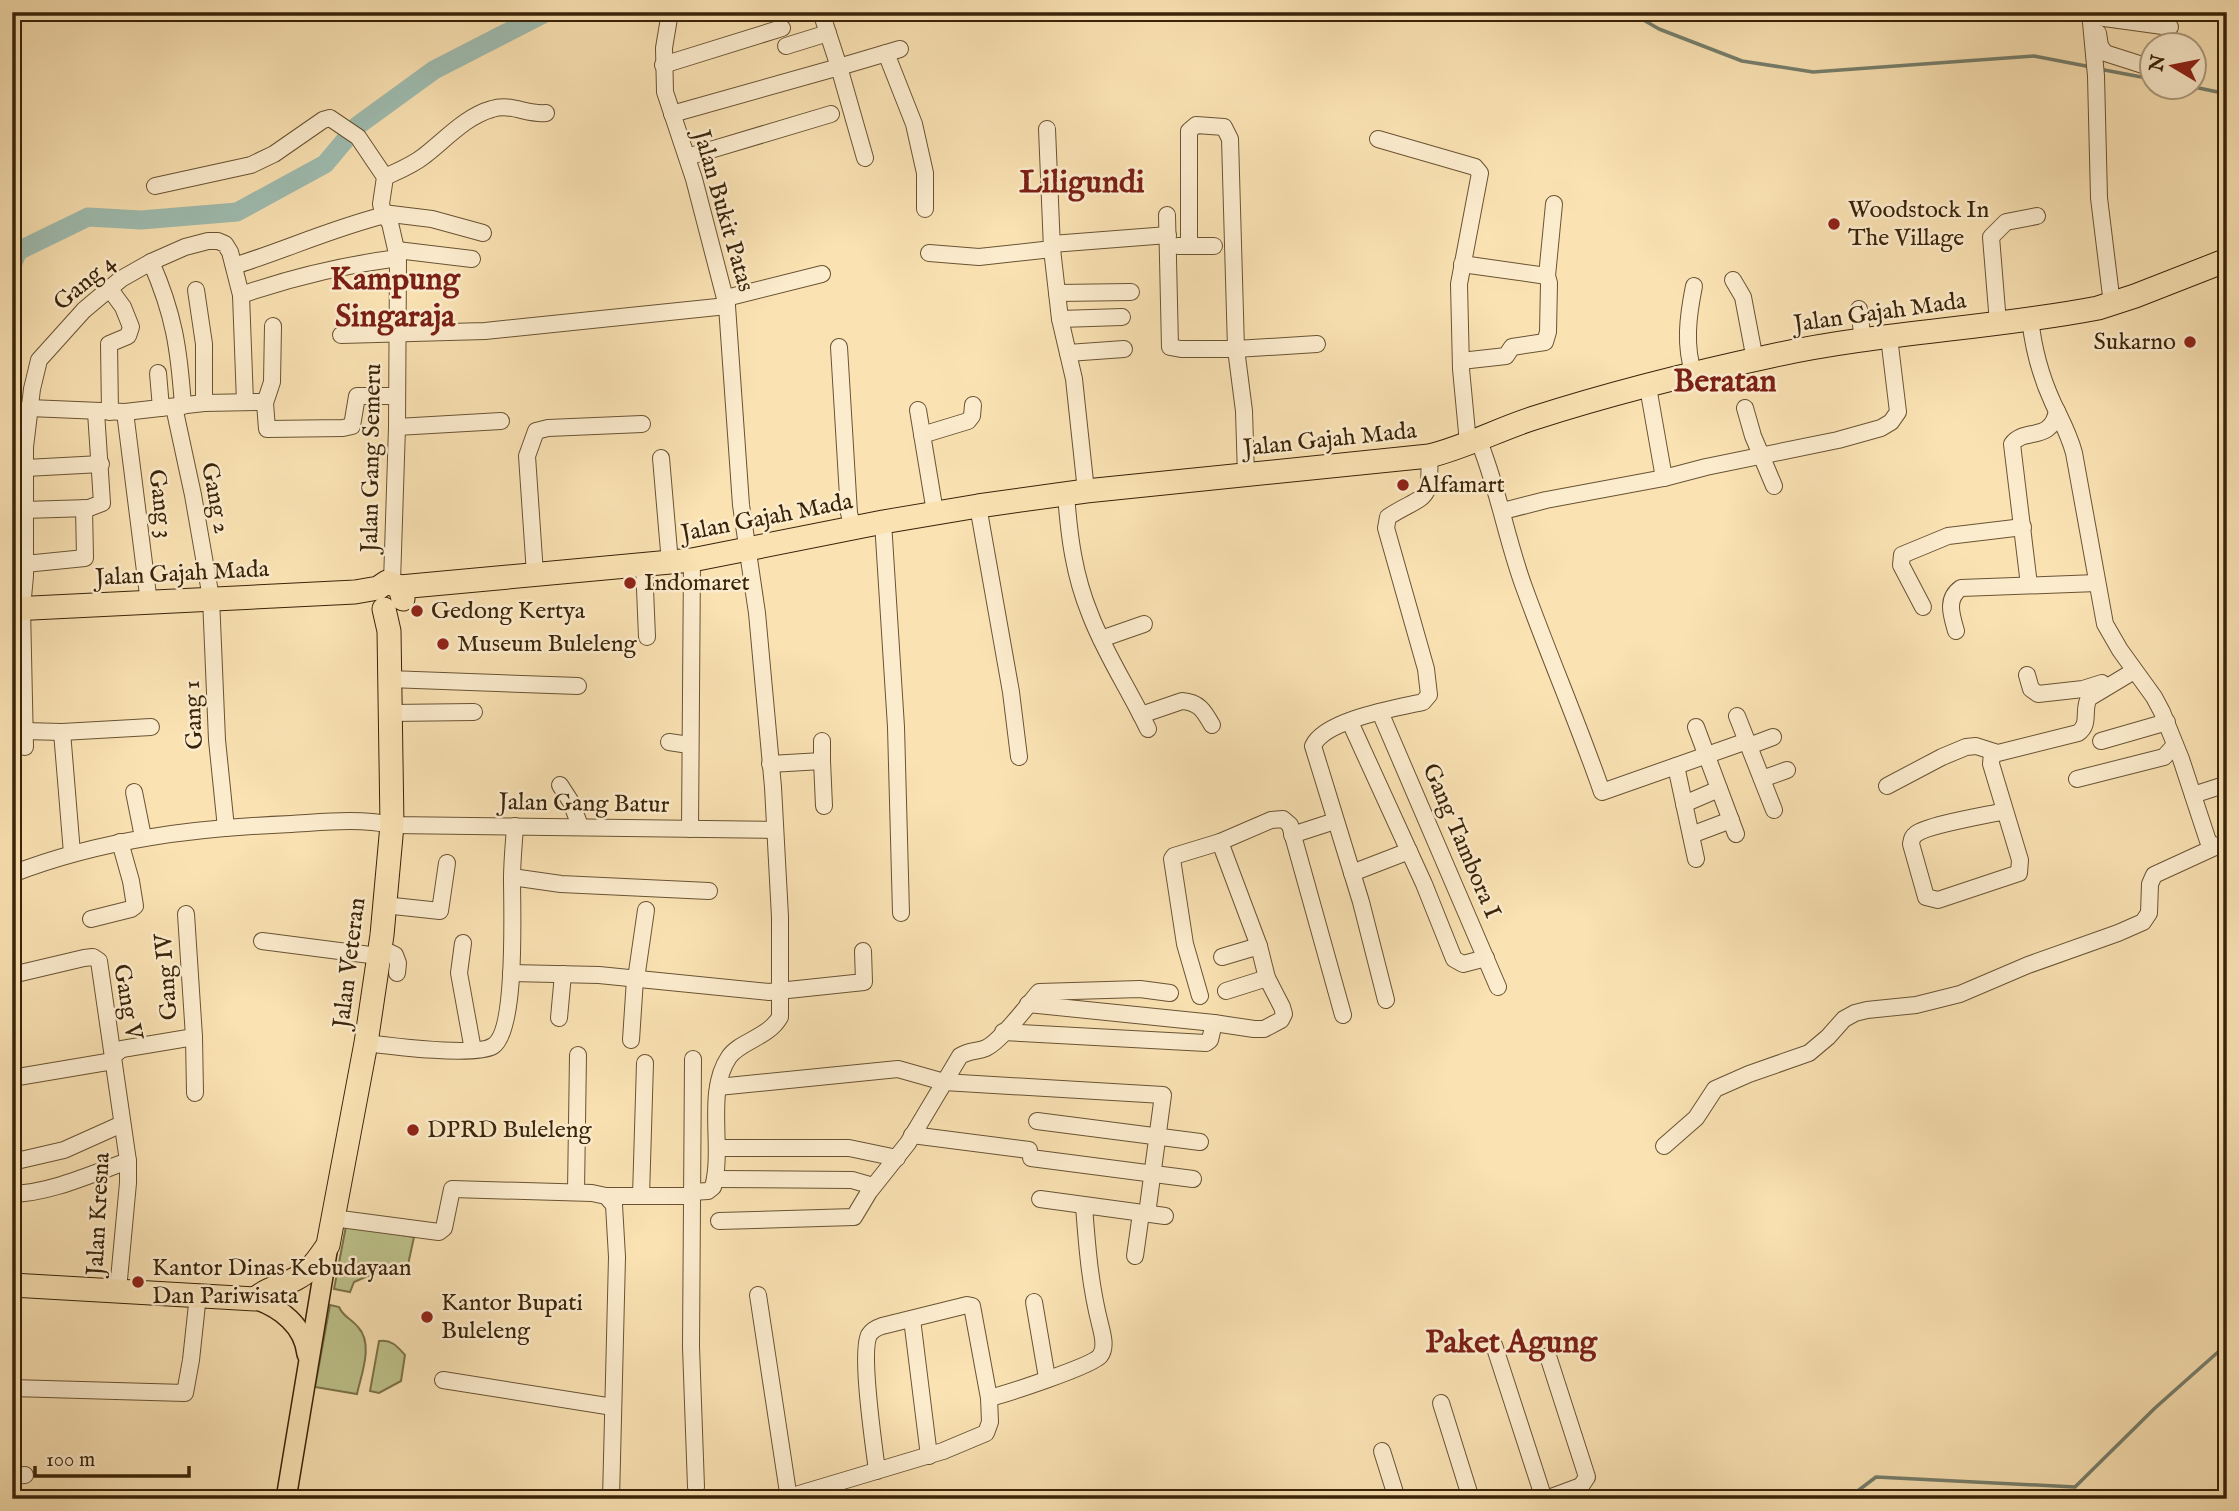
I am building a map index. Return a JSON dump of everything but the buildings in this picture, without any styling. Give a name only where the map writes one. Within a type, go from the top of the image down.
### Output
[{"type":"highway","name":"Jalan Gajah Mada","points":[[17,609],[211,598],[389,598],[535,574],[681,562],[934,512],[1076,492],[1429,456],[1553,412],[1755,360],[2112,304],[2227,260]]},
{"type":"highway","name":"Jalan Veteran","points":[[328,1245],[366,1043],[379,952],[392,825],[389,598]]},
{"type":"highway","points":[[12,1285],[255,1300],[267,1289],[294,1280],[308,1271],[328,1245]]},
{"type":"main road","name":"Jalan Veteran","points":[[286,1499],[328,1245]]},
{"type":"main road","points":[[255,1300],[269,1304],[297,1326],[304,1339],[308,1365]]},
{"type":"street","name":"Jalan Bukit Patas","points":[[670,12],[663,65],[665,92],[687,157],[726,302],[736,446],[748,549]]},
{"type":"street","points":[[821,12],[866,158]]},
{"type":"street","points":[[2094,14],[2170,27]]},
{"type":"street","points":[[2094,14],[2102,51],[2138,63]]},
{"type":"street","points":[[2094,14],[2099,198],[2112,304]]},
{"type":"street","points":[[663,65],[782,28]]},
{"type":"street","points":[[786,46],[828,33]]},
{"type":"street","points":[[672,114],[893,51],[915,124],[925,173],[925,209]]},
{"type":"street","points":[[155,186],[251,165],[274,154],[323,120],[333,119],[358,137],[386,177],[421,159],[470,120],[492,108],[514,108],[534,114],[546,113]]},
{"type":"street","points":[[687,157],[831,114]]},
{"type":"street","points":[[1189,246],[1189,131],[1196,125],[1218,126],[1228,132],[1230,139],[1236,349],[1244,411],[1246,476]]},
{"type":"street","points":[[1047,129],[1052,247],[1060,318],[1074,379],[1076,492],[1068,534],[1076,571],[1101,639],[1144,722],[1182,701],[1189,701],[1200,706],[1212,724]]},
{"type":"street","points":[[1378,139],[1479,169],[1480,178],[1459,284],[1461,361],[1473,441],[1490,468],[1513,552],[1540,633],[1560,687],[1575,716],[1602,793],[1676,766],[1773,737]]},
{"type":"street","name":"Jalan Gang Semeru","points":[[386,177],[382,198],[384,214],[390,223],[398,254],[397,427],[389,598]]},
{"type":"street","points":[[1461,361],[1506,356],[1512,347],[1545,342],[1548,332],[1547,276],[1554,204]]},
{"type":"street","points":[[245,402],[241,295],[234,266],[281,251],[350,223],[384,214],[432,219],[483,233]]},
{"type":"street","points":[[1167,215],[1170,347],[1236,349],[1317,344]]},
{"type":"street","points":[[1998,323],[1991,237],[2006,222],[2037,216]]},
{"type":"street","points":[[929,253],[979,257],[1052,247],[1168,240],[1189,246],[1214,246]]},
{"type":"street","name":"Gang 4","points":[[17,609],[25,564],[21,475],[29,408],[39,360],[84,310],[109,288],[151,262],[185,247],[218,241],[226,244],[234,266]]},
{"type":"street","points":[[241,295],[289,278],[398,254],[472,259]]},
{"type":"street","points":[[151,262],[166,298],[181,360],[172,407]]},
{"type":"street","points":[[1462,264],[1547,276]]},
{"type":"street","points":[[341,335],[485,331],[726,302],[822,274]]},
{"type":"street","points":[[1733,280],[1743,297],[1755,360]]},
{"type":"street","points":[[1694,286],[1689,312],[1688,347],[1694,375]]},
{"type":"street","points":[[24,510],[85,508],[102,503],[101,464],[110,412],[109,344],[128,337],[131,327],[123,307],[109,288]]},
{"type":"street","points":[[196,289],[204,344],[204,403]]},
{"type":"street","points":[[1057,293],[1131,292]]},
{"type":"street","points":[[1859,309],[1863,341]]},
{"type":"street","points":[[1060,318],[1122,317]]},
{"type":"street","points":[[2030,318],[2041,370],[2066,427],[2074,453],[2105,624],[2132,668],[2154,697],[2167,722],[2208,841],[2221,844]]},
{"type":"street","points":[[273,326],[272,382],[265,403],[267,429],[343,428],[352,425],[357,396],[397,396]]},
{"type":"street","points":[[1503,511],[1762,457],[1881,428],[1896,417],[1898,406],[1889,337]]},
{"type":"street","points":[[839,347],[848,501],[853,528]]},
{"type":"street","points":[[1068,353],[1124,349]]},
{"type":"street","points":[[158,373],[172,407]]},
{"type":"street","points":[[1648,387],[1664,478]]},
{"type":"street","points":[[12,416],[29,408],[110,412],[204,403],[265,403]]},
{"type":"street","points":[[922,435],[968,421],[972,416],[973,405]]},
{"type":"street","name":"Gang 2","points":[[172,407],[211,598]]},
{"type":"street","points":[[1745,408],[1753,436],[1774,486]]},
{"type":"street","points":[[918,410],[934,512]]},
{"type":"street","points":[[2029,585],[2012,444],[2015,439],[2047,430],[2056,419],[2057,411]]},
{"type":"street","name":"Gang 3","points":[[110,412],[149,603]]},
{"type":"street","points":[[397,427],[501,421]]},
{"type":"street","points":[[535,574],[527,456],[536,431],[548,428],[642,424]]},
{"type":"street","points":[[1386,1000],[1352,873],[1313,747],[1315,741],[1324,733],[1380,712],[1423,702],[1430,693],[1426,669],[1386,527],[1388,517],[1427,494],[1430,484],[1429,456]]},
{"type":"street","points":[[661,458],[681,562],[690,829]]},
{"type":"street","points":[[21,475],[101,464]]},
{"type":"street","points":[[978,506],[1011,692],[1019,757]]},
{"type":"street","points":[[25,564],[85,558],[85,508]]},
{"type":"street","points":[[883,522],[896,727],[901,914]]},
{"type":"street","points":[[1923,607],[1901,565],[1902,555],[1948,536],[2023,527]]},
{"type":"street","points":[[333,1218],[436,1232],[444,1228],[452,1189],[576,1191],[606,1196],[641,1196],[692,1194],[710,1189],[715,1180],[718,1087],[729,1057],[773,1026],[780,1017],[780,917],[775,830],[759,634],[748,549]]},
{"type":"street","points":[[644,565],[647,637]]},
{"type":"street","points":[[1956,631],[1950,605],[1956,591],[1971,587],[2097,583]]},
{"type":"street","name":"Gang 1","points":[[211,598],[217,740],[226,828]]},
{"type":"street","points":[[17,609],[24,739],[62,732],[151,727]]},
{"type":"street","points":[[1101,639],[1144,624]]},
{"type":"street","points":[[2027,675],[2034,693],[2044,695],[2084,690],[2132,668]]},
{"type":"street","points":[[1887,786],[1957,750],[1976,746],[1992,753],[2029,747],[2080,731],[2086,723],[2086,705],[2089,698],[2132,668]]},
{"type":"street","points":[[389,680],[578,686]]},
{"type":"street","points":[[390,713],[474,712]]},
{"type":"street","name":"Gang Tambora I","points":[[1380,712],[1498,988]]},
{"type":"street","points":[[1737,716],[1774,810]]},
{"type":"street","points":[[1350,722],[1454,958],[1463,964],[1486,958]]},
{"type":"street","points":[[2101,741],[2167,722]]},
{"type":"street","points":[[1691,835],[1734,827],[1696,727]]},
{"type":"street","points":[[62,732],[72,853]]},
{"type":"street","points":[[822,741],[824,806]]},
{"type":"street","points":[[669,742],[689,745]]},
{"type":"street","points":[[2077,779],[2164,757],[2175,745]]},
{"type":"street","points":[[1992,753],[1991,764],[2020,860],[2020,873],[1938,900],[1926,897],[1911,844],[1914,836],[1918,832],[2005,811]]},
{"type":"street","points":[[770,764],[822,761]]},
{"type":"street","points":[[1676,766],[1696,859]]},
{"type":"street","points":[[1762,779],[1787,770]]},
{"type":"street","points":[[2193,795],[2227,784]]},
{"type":"street","points":[[560,785],[571,802],[580,826]]},
{"type":"street","points":[[1684,804],[1719,789]]},
{"type":"street","points":[[134,792],[143,837]]},
{"type":"street","points":[[1200,996],[1185,944],[1172,859],[1278,818],[1287,821],[1292,835],[1343,1015]]},
{"type":"street","name":"Jalan Gang Batur","points":[[12,874],[72,853],[143,837],[226,828],[346,821],[370,820],[392,825],[775,830]]},
{"type":"street","points":[[1292,835],[1335,821]]},
{"type":"street","points":[[366,1043],[473,1050],[489,1048],[502,1036],[511,973],[515,826]]},
{"type":"street","points":[[1352,873],[1433,834]]},
{"type":"street","points":[[92,919],[135,906],[120,842]]},
{"type":"street","points":[[1028,1004],[1254,1029],[1264,1029],[1281,1020],[1284,1014],[1282,1007],[1267,978],[1259,946],[1220,842]]},
{"type":"street","points":[[1664,1146],[1696,1118],[1716,1089],[1809,1053],[1855,1013],[1916,1005],[1959,994],[2143,922],[2149,913],[2150,884],[2154,875],[2221,844]]},
{"type":"street","points":[[384,905],[440,911],[447,863]]},
{"type":"street","points":[[512,877],[561,884],[709,891]]},
{"type":"street","points":[[631,1040],[635,979],[646,910]]},
{"type":"street","name":"Gang IV","points":[[113,1059],[122,1049],[194,1037],[186,914]]},
{"type":"street","points":[[262,941],[379,952],[389,950],[398,962],[397,973]]},
{"type":"street","points":[[463,943],[459,973],[473,1050]]},
{"type":"street","points":[[1222,957],[1259,946]]},
{"type":"street","points":[[511,973],[635,979],[781,992],[864,982],[863,951]]},
{"type":"street","name":"Gang V","points":[[12,975],[84,958],[97,958],[101,968],[113,1059]]},
{"type":"street","points":[[559,1018],[563,974]]},
{"type":"street","points":[[1226,991],[1267,978]]},
{"type":"street","points":[[719,1221],[851,1219],[856,1216],[873,1186],[912,1135],[960,1056],[969,1050],[985,1048],[1039,992],[1140,989],[1170,993]]},
{"type":"street","points":[[1003,1032],[1206,1043],[1210,1040],[1214,1023]]},
{"type":"street","points":[[194,1037],[195,1093]]},
{"type":"street","points":[[576,1191],[578,1055]]},
{"type":"street","points":[[12,1078],[113,1059]]},
{"type":"street","name":"Jalan Kresna","points":[[113,1059],[128,1161],[118,1290]]},
{"type":"street","points":[[693,1059],[692,1382],[696,1487]]},
{"type":"street","points":[[641,1196],[645,1063]]},
{"type":"street","points":[[718,1087],[898,1069],[944,1083],[1163,1095],[1153,1174],[1135,1256]]},
{"type":"street","points":[[1037,1121],[1200,1142]]},
{"type":"street","points":[[12,1162],[64,1150],[122,1124]]},
{"type":"street","points":[[912,1135],[1193,1179]]},
{"type":"street","points":[[717,1149],[832,1147],[897,1158]]},
{"type":"street","points":[[12,1194],[59,1185],[128,1161]]},
{"type":"street","points":[[715,1180],[852,1180],[873,1186]]},
{"type":"street","points":[[606,1196],[615,1209],[617,1256],[611,1499]]},
{"type":"street","points":[[1040,1199],[1165,1216]]},
{"type":"street","points":[[989,1398],[1013,1392],[1096,1359],[1101,1354],[1103,1347],[1090,1272],[1084,1206]]},
{"type":"street","points":[[12,1388],[185,1393],[198,1295]]},
{"type":"street","points":[[758,1295],[789,1498],[929,1456],[986,1433],[990,1422],[989,1398],[972,1306],[872,1331],[867,1341],[868,1394],[877,1471]]},
{"type":"street","points":[[1034,1302],[1046,1378]]},
{"type":"street","points":[[912,1320],[929,1456]]},
{"type":"street","points":[[1494,1345],[1545,1499],[1581,1486],[1587,1477],[1548,1356]]},
{"type":"street","points":[[443,1380],[613,1407]]},
{"type":"street","points":[[1441,1403],[1471,1499]]},
{"type":"street","points":[[1382,1451],[1397,1499]]},
{"type":"green space","points":[[346,1226],[414,1237],[406,1274],[377,1272],[354,1282],[350,1292],[334,1289]]},
{"type":"green space","points":[[330,1305],[339,1307],[363,1334],[366,1351],[357,1394],[315,1387]]},
{"type":"green space","points":[[379,1341],[390,1342],[405,1355],[401,1381],[379,1393],[370,1391]]},
{"type":"waterway","points":[[12,265],[18,251],[88,217],[141,220],[237,212],[325,164],[357,126],[434,70],[547,12]]},
{"type":"waterway","points":[[685,12],[696,12]]},
{"type":"waterway","points":[[1630,12],[1659,29],[1742,61],[1813,72],[2034,56],[2091,67]]},
{"type":"waterway","points":[[2099,69],[2138,76]]},
{"type":"waterway","points":[[2208,90],[2227,94]]},
{"type":"waterway","points":[[1847,1499],[1876,1477],[2075,1487],[2155,1408],[2227,1344]]},
{"type":"place","name":"Woodstock In The Village","points":[[1834,224]]},
{"type":"place","name":"Sukarno","points":[[2190,342]]},
{"type":"place","name":"Alfamart","points":[[1403,485]]},
{"type":"place","name":"Indomaret","points":[[630,583]]},
{"type":"place","name":"Gedong Kertya","points":[[417,611]]},
{"type":"place","name":"Museum Buleleng","points":[[443,644]]},
{"type":"place","name":"DPRD Buleleng","points":[[413,1130]]},
{"type":"place","name":"Kantor Dinas Kebudayaan Dan Pariwisata","points":[[138,1282]]},
{"type":"place","name":"Kantor Bupati Buleleng","points":[[427,1317]]},
{"type":"district","name":"Liligundi","points":[[1082,183]]},
{"type":"district","name":"Kampung Singaraja","points":[[395,298]]},
{"type":"district","name":"Beratan","points":[[1725,382]]},
{"type":"district","name":"Paket Agung","points":[[1511,1343]]}]
